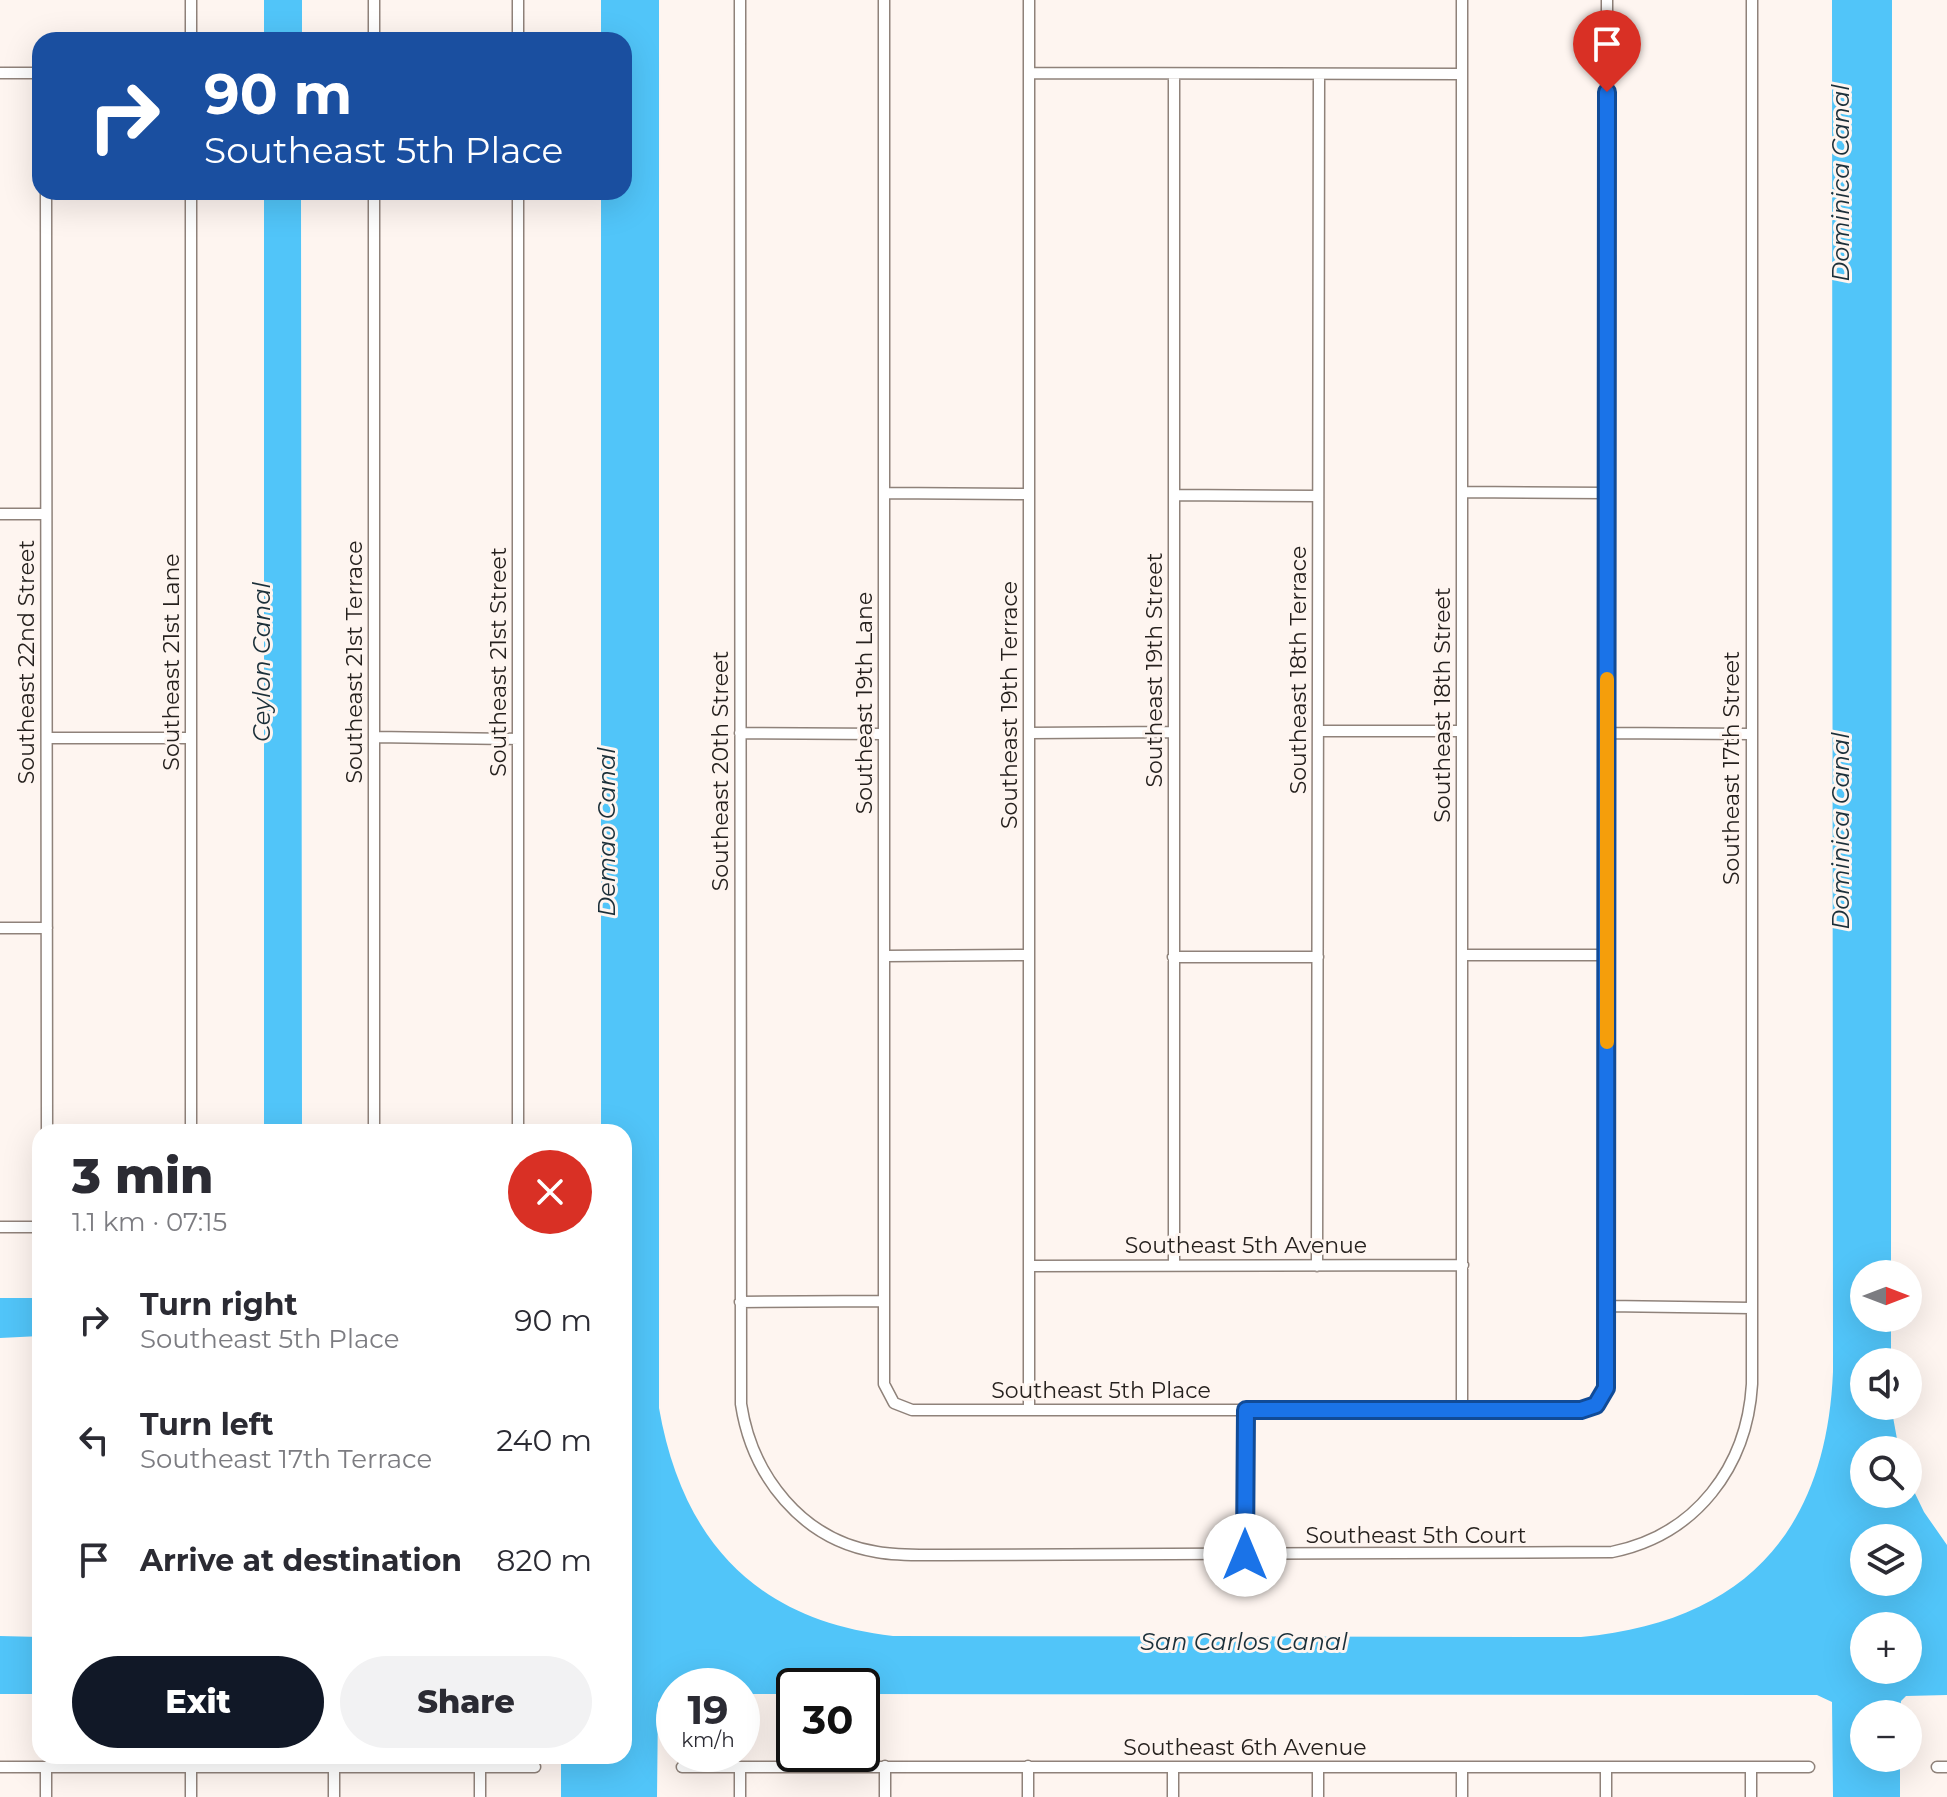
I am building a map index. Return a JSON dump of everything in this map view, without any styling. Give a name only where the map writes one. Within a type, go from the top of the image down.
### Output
[{"type":"street","points":[[191,0],[191,32]]},
{"type":"street","points":[[374,0],[374,32]]},
{"type":"street","points":[[518,0],[518,32]]},
{"type":"street","name":"Southeast 20th Street","points":[[740,0],[740,1390],[746,1432],[764,1474],[806,1521]]},
{"type":"street","name":"Southeast 19th Lane","points":[[884,0],[884,1384],[894,1403]]},
{"type":"street","name":"Southeast 19th Terrace","points":[[1029,0],[1029,1410]]},
{"type":"street","name":"Southeast 18th Street","points":[[1462,0],[1462,1410]]},
{"type":"street","points":[[1607,0],[1607,1306],[1751,1308]]},
{"type":"street","name":"Southeast 17th Street","points":[[1688,1517],[1724,1478],[1743,1438],[1751,1400],[1752,0]]},
{"type":"street","points":[[0,73],[32,73]]},
{"type":"street","points":[[1030,73],[1461,74]]},
{"type":"street","name":"Southeast 19th Street","points":[[1174,74],[1174,1265]]},
{"type":"street","name":"Southeast 18th Terrace","points":[[1317,1266],[1319,74]]},
{"type":"street","name":"Southeast 22nd Street","points":[[46,200],[47,1124]]},
{"type":"street","name":"Southeast 21st Lane","points":[[191,200],[191,1124]]},
{"type":"street","name":"Southeast 21st Terrace","points":[[374,200],[374,1124]]},
{"type":"street","name":"Southeast 21st Street","points":[[518,200],[518,1124]]},
{"type":"street","points":[[1463,492],[1606,493]]},
{"type":"street","points":[[885,493],[1029,494]]},
{"type":"street","points":[[1174,495],[1318,496]]},
{"type":"street","points":[[0,514],[46,514]]},
{"type":"street","points":[[1318,731],[1462,731]]},
{"type":"street","points":[[1030,733],[1174,732]]},
{"type":"street","points":[[740,733],[884,734]]},
{"type":"street","points":[[1607,733],[1751,734]]},
{"type":"street","points":[[374,737],[518,739]]},
{"type":"street","points":[[47,738],[191,738]]},
{"type":"street","points":[[0,928],[47,928]]},
{"type":"street","points":[[885,956],[1029,955]]},
{"type":"street","points":[[1462,955],[1607,955]]},
{"type":"street","points":[[1173,957],[1318,957]]},
{"type":"street","points":[[0,1227],[32,1227]]},
{"type":"street","name":"Southeast 5th Avenue","points":[[1029,1266],[1463,1265]]},
{"type":"street","points":[[740,1302],[884,1301]]},
{"type":"street","name":"Southeast 5th Place","points":[[894,1403],[912,1410],[1581,1410],[1596,1405],[1606,1388],[1607,1306]]},
{"type":"street","points":[[1245,1555],[1246,1410]]},
{"type":"street","name":"Southeast 5th Court","points":[[806,1521],[851,1545],[892,1554],[1245,1555],[1612,1552],[1656,1538],[1688,1517]]},
{"type":"street","points":[[334,1766],[334,1797]]},
{"type":"street","points":[[885,1766],[885,1797]]},
{"type":"street","points":[[1028,1766],[1028,1797]]},
{"type":"street","points":[[0,1767],[535,1767]]},
{"type":"street","points":[[46,1767],[46,1797]]},
{"type":"street","points":[[191,1767],[191,1797]]},
{"type":"street","points":[[480,1767],[480,1797]]},
{"type":"street","name":"Southeast 6th Avenue","points":[[760,1767],[1809,1767]]},
{"type":"street","points":[[1173,1767],[1173,1797]]},
{"type":"street","points":[[1318,1767],[1318,1797]]},
{"type":"street","points":[[1462,1767],[1462,1797]]},
{"type":"street","points":[[1606,1767],[1606,1797]]},
{"type":"street","points":[[1751,1768],[1751,1797]]},
{"type":"street","points":[[740,1772],[740,1797]]},
{"type":"water","points":[[264,0],[302,0],[302,32],[264,32]]},
{"type":"water","points":[[601,0],[659,0],[659,1408],[670,1455],[686,1497],[707,1534],[733,1566],[765,1592],[802,1613],[845,1627],[893,1636],[1581,1637],[1638,1628],[1688,1612],[1730,1589],[1765,1559],[1793,1523],[1813,1479],[1827,1429],[1833,1372],[1832,0],[1892,0],[1891,1260],[1850,1260],[1850,1332],[1891,1332],[1891,1348],[1850,1348],[1850,1420],[1894,1420],[1896,1436],[1850,1436],[1850,1508],[1922,1508],[1947,1545],[1947,1695],[1906,1696],[1902,1700],[1850,1700],[1850,1772],[1900,1772],[1900,1797],[1833,1797],[1832,1702],[1817,1695],[880,1694],[880,1668],[776,1668],[776,1694],[760,1694],[760,1668],[656,1668],[657,1797],[561,1797],[561,1764],[632,1764],[632,1124],[601,1124],[601,200],[632,200],[632,32],[601,32]]},
{"type":"water","points":[[264,200],[301,200],[302,1124],[264,1124]]},
{"type":"water","points":[[0,1298],[32,1298],[32,1336],[0,1338]]},
{"type":"water","points":[[0,1636],[32,1637],[32,1694],[0,1694]]},
{"type":"slow traffic","points":[[1607,679],[1607,1042]]},
{"type":"route","points":[[1245,1555],[1246,1410],[1581,1410],[1596,1405],[1606,1388],[1607,92]]},
{"type":"water label","name":"Dominica Canal","points":[[1840,183]]},
{"type":"water label","name":"Ceylon Canal","points":[[261,662]]},
{"type":"water label","name":"Dominica Canal","points":[[1840,831]]},
{"type":"water label","name":"Demao Canal","points":[[606,832]]},
{"type":"water label","name":"San Carlos Canal","points":[[1244,1641]]}]
